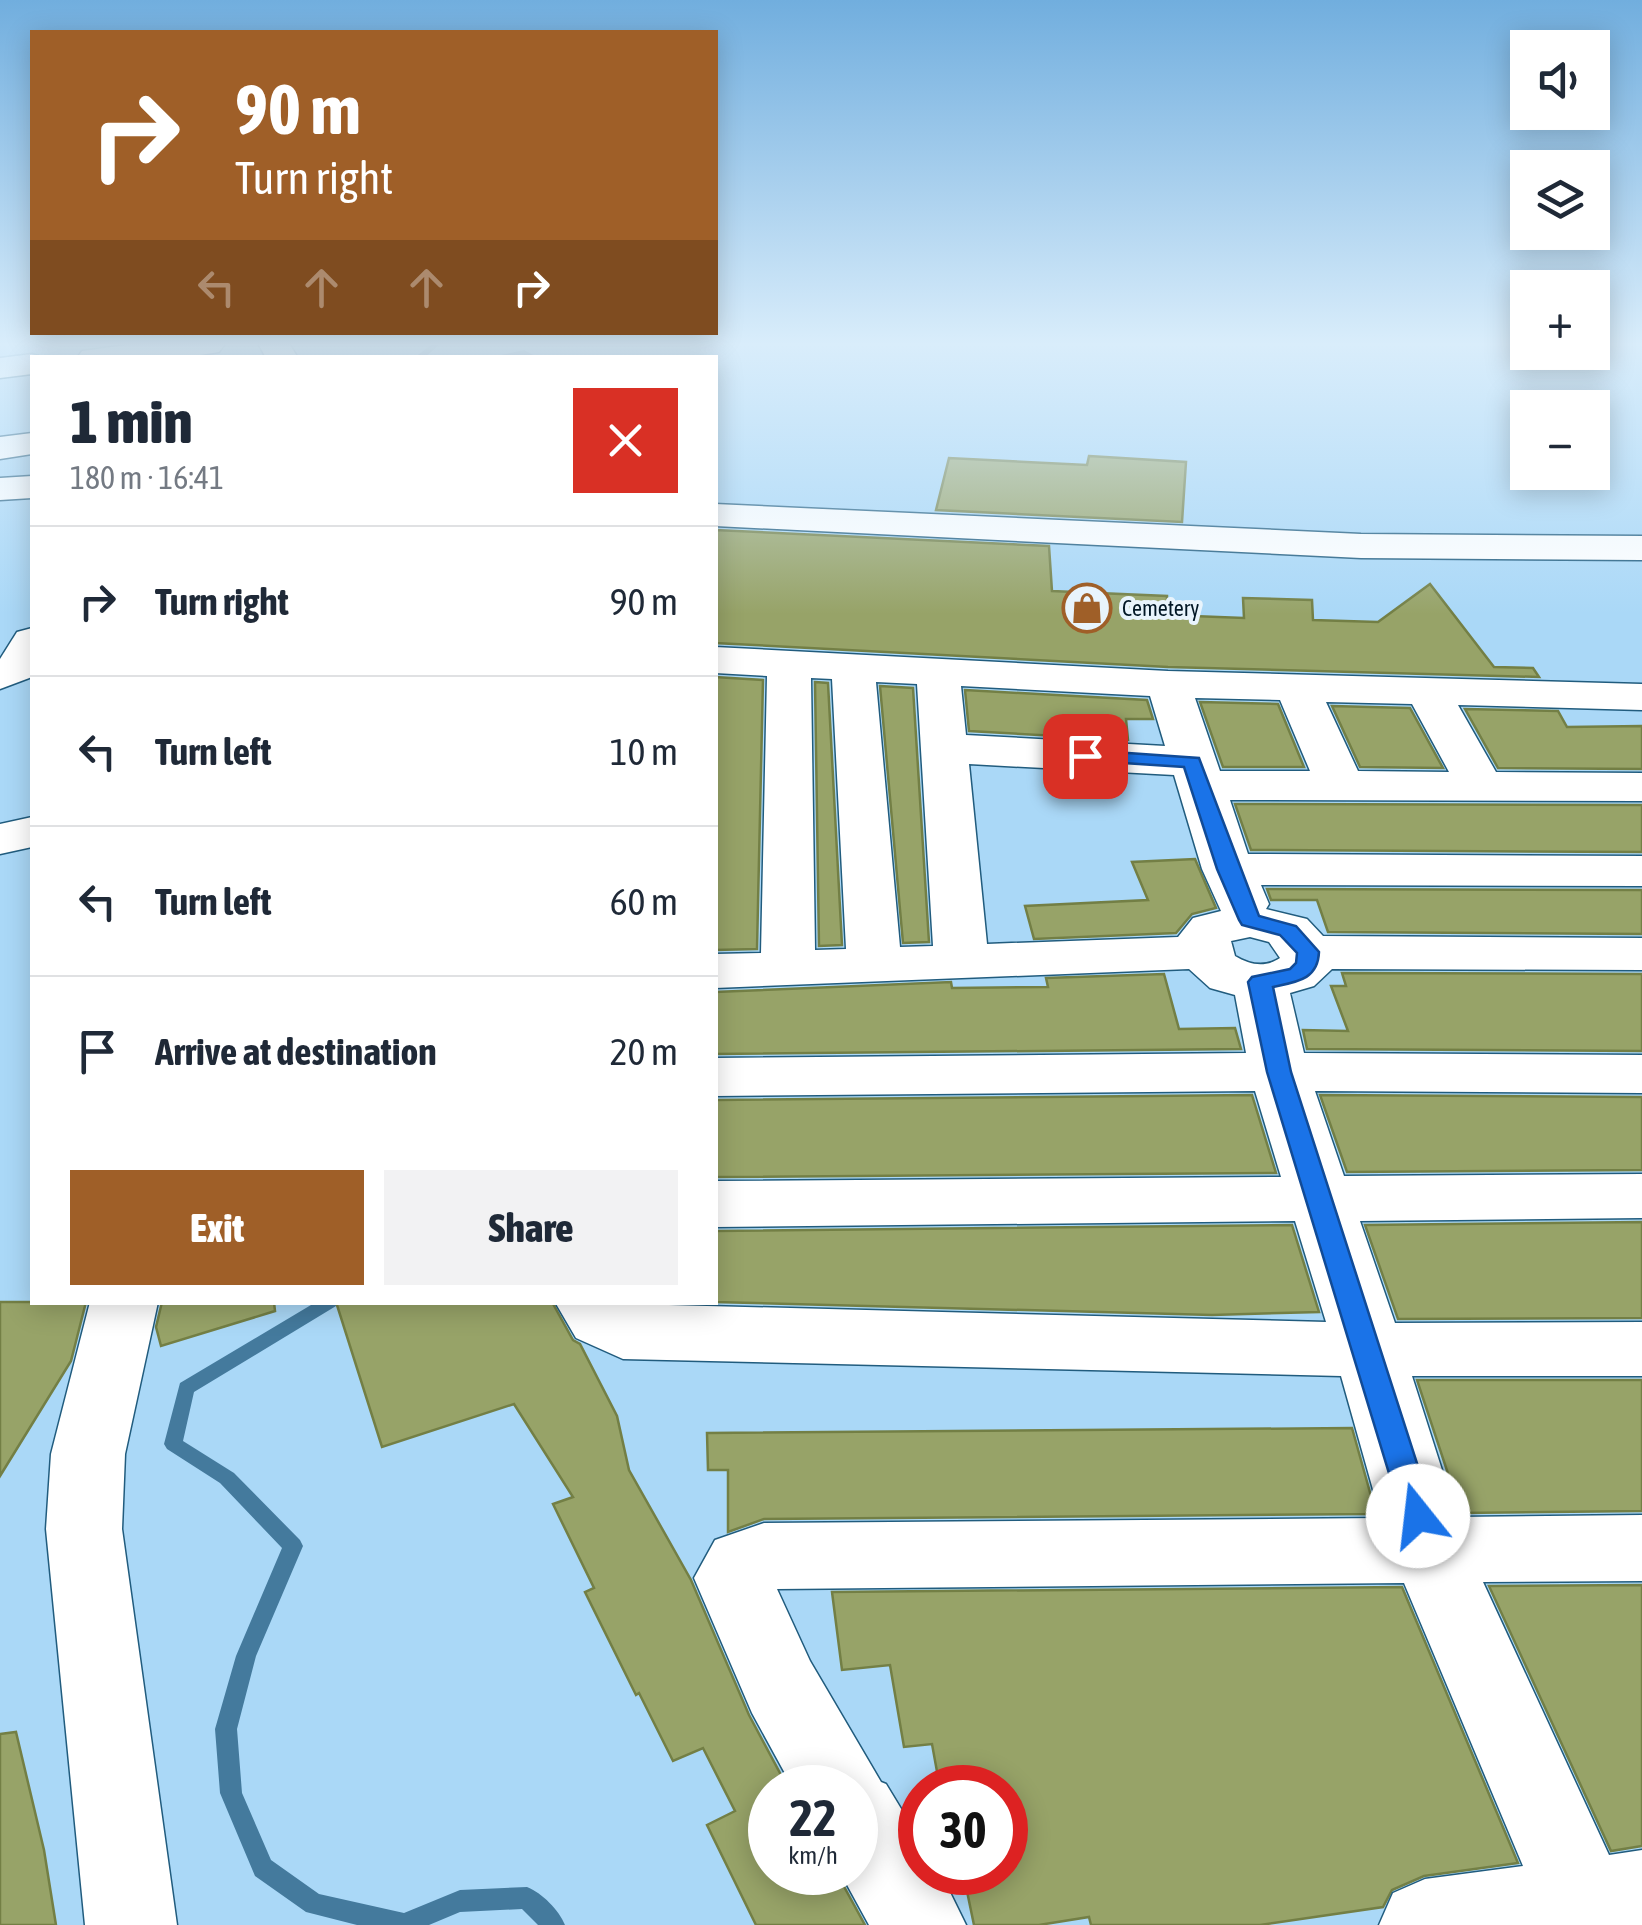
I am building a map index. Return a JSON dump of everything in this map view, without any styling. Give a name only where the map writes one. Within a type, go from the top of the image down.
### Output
[{"type":"street","points":[[0,448],[30,444]]},
{"type":"street","points":[[0,489],[30,487]]},
{"type":"street","points":[[718,515],[1361,546],[1642,548]]},
{"type":"street","points":[[0,676],[17,668],[30,645]]},
{"type":"street","points":[[718,660],[853,668],[939,680],[1171,692],[1296,688],[1642,696]]},
{"type":"street","points":[[788,968],[789,664]]},
{"type":"street","points":[[853,668],[874,964]]},
{"type":"street","points":[[939,680],[961,961]]},
{"type":"street","points":[[1296,688],[1341,786]]},
{"type":"street","points":[[1427,691],[1482,787]]},
{"type":"street","points":[[1171,692],[1228,869],[1273,952],[1279,1072],[1428,1548],[1607,1908],[1425,1925]]},
{"type":"street","points":[[944,748],[1341,786],[1642,787]]},
{"type":"street","points":[[0,839],[30,832]]},
{"type":"street","points":[[1228,869],[1642,872]]},
{"type":"street","points":[[718,970],[1203,952],[1203,940],[1212,929],[1273,952],[1642,954]]},
{"type":"street","points":[[718,1077],[1279,1072],[1642,1074]]},
{"type":"street","points":[[718,1204],[1642,1196]]},
{"type":"street","points":[[123,1305],[88,1454],[84,1528],[131,1925]]},
{"type":"street","points":[[591,1305],[600,1320],[623,1332],[1369,1350],[1642,1348]]},
{"type":"street","points":[[827,1765],[781,1687],[732,1578],[743,1564],[764,1556],[1642,1548]]},
{"type":"street","points":[[878,1853],[920,1925]]},
{"type":"building","points":[[1089,456],[1186,462],[1182,522],[936,510],[949,458],[1087,465]]},
{"type":"building","points":[[718,530],[1049,546],[1052,591],[1167,596],[1167,615],[1244,618],[1243,598],[1312,600],[1313,620],[1378,622],[1430,584],[1494,667],[1533,668],[1539,677],[1168,667],[718,643]]},
{"type":"building","points":[[718,677],[763,680],[757,949],[718,950]]},
{"type":"building","points":[[815,682],[828,683],[842,945],[819,946]]},
{"type":"building","points":[[880,686],[913,688],[929,942],[903,943]]},
{"type":"building","points":[[965,690],[1147,700],[1153,719],[1126,719],[1128,740],[969,731]]},
{"type":"building","points":[[1200,702],[1278,704],[1304,767],[1223,767]]},
{"type":"building","points":[[1332,706],[1410,708],[1443,768],[1360,767]]},
{"type":"building","points":[[1465,709],[1558,711],[1567,727],[1642,726],[1642,769],[1498,768]]},
{"type":"building","points":[[1235,804],[1642,805],[1642,852],[1251,850]]},
{"type":"building","points":[[1195,859],[1216,908],[1192,914],[1176,933],[1034,939],[1025,906],[1148,900],[1132,862]]},
{"type":"building","points":[[1267,889],[1642,890],[1642,934],[1328,932],[1317,900],[1271,900]]},
{"type":"building","points":[[1342,973],[1642,974],[1642,1051],[1307,1049],[1303,1030],[1348,1031],[1331,986],[1346,986]]},
{"type":"building","points":[[1164,974],[1179,1029],[1235,1028],[1241,1049],[718,1054],[718,992],[951,982],[952,988],[1048,987],[1046,978]]},
{"type":"building","points":[[1252,1095],[1276,1173],[718,1177],[718,1100]]},
{"type":"building","points":[[1320,1095],[1642,1097],[1642,1170],[1347,1172]]},
{"type":"building","points":[[1642,1222],[1642,1318],[1398,1319],[1365,1225]]},
{"type":"building","points":[[1292,1225],[1319,1312],[1212,1315],[718,1302],[718,1231]]},
{"type":"building","points":[[0,1302],[85,1305],[71,1361],[0,1476]]},
{"type":"building","points":[[161,1305],[274,1305],[275,1311],[161,1346],[156,1327]]},
{"type":"building","points":[[337,1305],[554,1305],[573,1340],[580,1344],[617,1416],[629,1470],[691,1580],[749,1715],[776,1765],[748,1765],[748,1895],[849,1895],[865,1925],[756,1925],[707,1825],[735,1811],[703,1748],[673,1761],[639,1693],[636,1695],[585,1592],[594,1588],[553,1504],[573,1497],[514,1404],[382,1447]]},
{"type":"building","points":[[1417,1380],[1642,1380],[1642,1511],[1461,1513]]},
{"type":"building","points":[[1352,1428],[1376,1514],[764,1519],[728,1532],[728,1470],[708,1470],[707,1433]]},
{"type":"building","points":[[1642,1585],[1642,1846],[1611,1851],[1489,1586]]},
{"type":"building","points":[[1402,1587],[1518,1863],[1424,1876],[1392,1890],[1383,1907],[1260,1925],[1091,1925],[1089,1917],[1039,1925],[974,1925],[968,1895],[1028,1895],[1028,1765],[936,1765],[932,1744],[904,1747],[890,1665],[842,1670],[832,1592]]},
{"type":"building","points":[[16,1732],[44,1850],[56,1925],[0,1925],[0,1734]]},
{"type":"waterway","points":[[325,1305],[186,1388],[173,1444],[227,1478],[293,1546],[246,1656],[226,1729],[231,1793],[263,1868],[314,1904],[404,1924],[460,1901],[527,1898],[554,1925]]},
{"type":"place","name":"Cemetery","points":[[1087,608]]},
{"type":"route","points":[[1085,756],[1192,762],[1228,869],[1250,920],[1288,930],[1308,952],[1307,964],[1297,974],[1281,981],[1260,982],[1279,1072],[1418,1516]]}]
